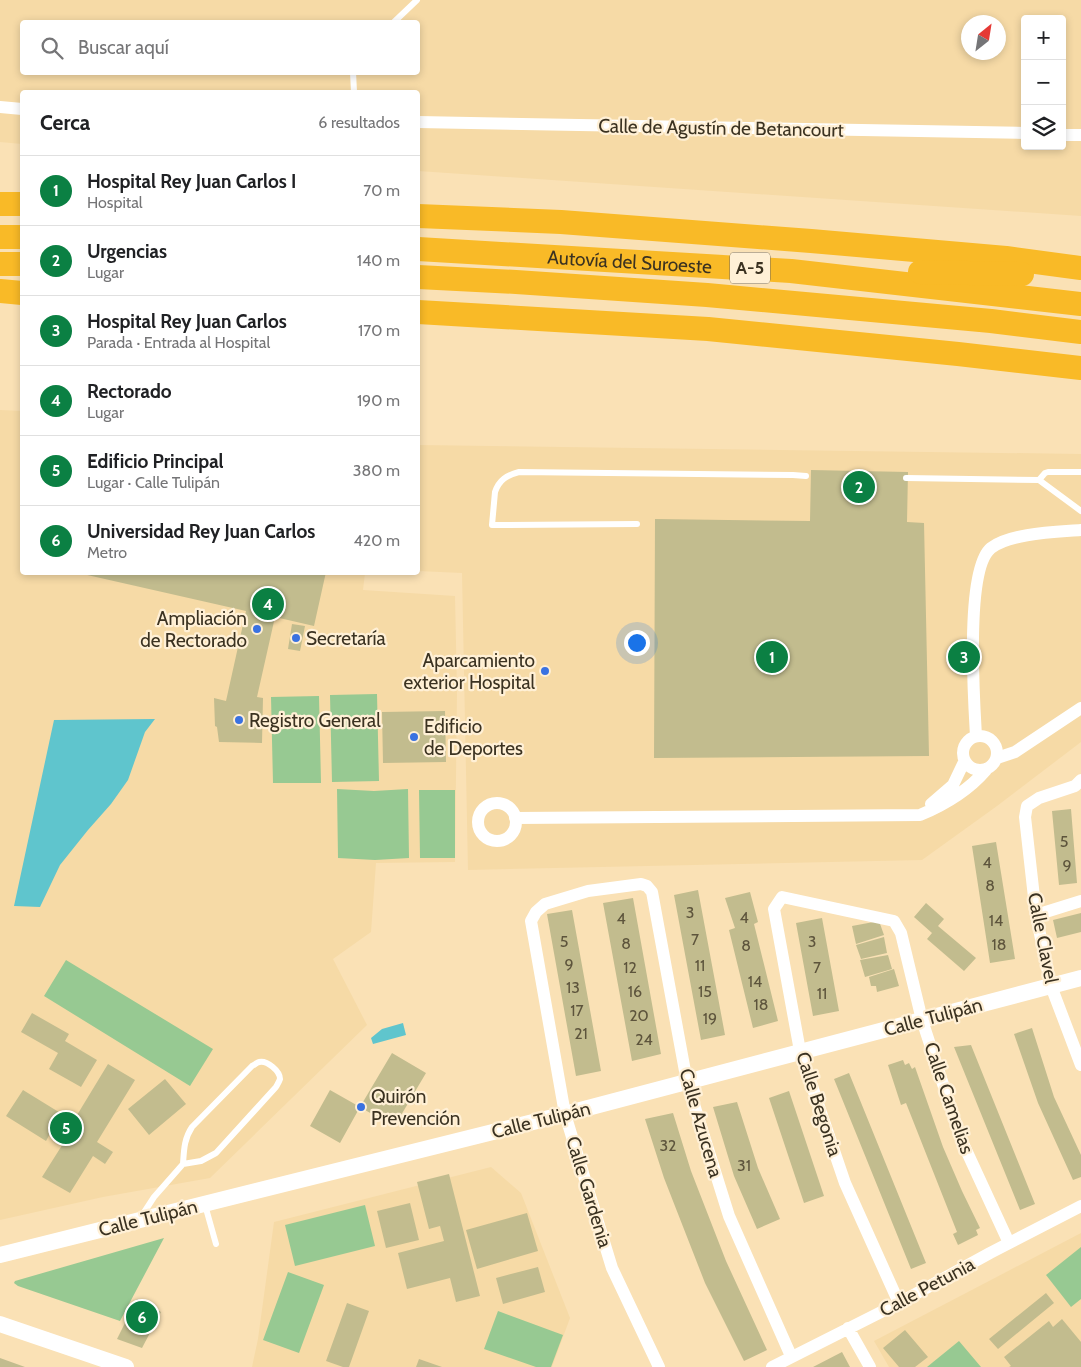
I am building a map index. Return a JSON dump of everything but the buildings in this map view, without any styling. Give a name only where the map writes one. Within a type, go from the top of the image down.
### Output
[{"type":"highway","points":[[0,204],[20,204]]},
{"type":"highway","points":[[420,216],[580,224],[811,241],[1006,258],[1081,268]]},
{"type":"highway","points":[[0,237],[20,237]]},
{"type":"highway","name":"Autovía del Suroeste","points":[[420,249],[791,271],[1081,304]]},
{"type":"highway","points":[[1006,258],[1081,260]]},
{"type":"highway","points":[[0,264],[20,264]]},
{"type":"highway","points":[[791,271],[1081,275]]},
{"type":"highway","name":"Autovía del Suroeste","points":[[420,277],[706,295],[991,320],[1081,332]]},
{"type":"highway","points":[[0,291],[20,293]]},
{"type":"highway","points":[[0,302],[20,303]]},
{"type":"highway","points":[[420,312],[708,330],[1081,368]]},
{"type":"street","points":[[0,107],[20,109]]},
{"type":"street","name":"Calle de Agustín de Betancourt","points":[[420,122],[1021,134]]},
{"type":"street","points":[[1066,134],[1081,135]]},
{"type":"street","points":[[976,736],[974,620],[977,581],[984,557],[991,548],[1003,541],[1018,537],[1081,530]]},
{"type":"street","points":[[997,758],[1015,752],[1081,708]]},
{"type":"street","points":[[515,818],[920,815],[938,807],[962,792],[993,765],[997,758],[997,749],[993,741],[985,736],[976,736],[964,746],[962,754],[964,762],[973,770],[986,770]]},
{"type":"street","points":[[920,815],[953,785],[964,762]]},
{"type":"street","name":"Calle Clavel","points":[[1081,780],[1075,786],[1039,798],[1027,806],[1025,817],[1036,915],[1051,986],[1081,1066]]},
{"type":"street","name":"Calle Azucena","points":[[531,921],[536,912],[545,904],[588,891],[641,884],[647,886],[652,892],[687,1082],[730,1216],[792,1356]]},
{"type":"street","name":"Calle Begonia","points":[[894,921],[782,896],[774,910],[800,1051],[845,1183],[899,1303]]},
{"type":"street","points":[[1036,915],[1081,901]]},
{"type":"street","name":"Calle Gardenia","points":[[531,921],[565,1114],[612,1268],[659,1367]]},
{"type":"street","name":"Calle Camelias","points":[[894,921],[901,933],[922,1020],[961,1139],[1009,1243]]},
{"type":"street","name":"Calle Tulipán","points":[[0,1255],[565,1114],[1081,978]]},
{"type":"street","name":"Calle Petunia","points":[[772,1367],[899,1303],[1081,1206]]},
{"type":"street","points":[[0,1324],[126,1367]]},
{"type":"street","points":[[848,1328],[870,1367]]},
{"type":"lane","points":[[396,20],[417,0]]},
{"type":"lane","points":[[353,75],[354,90]]},
{"type":"lane","points":[[638,524],[492,525],[497,486],[506,477],[519,472],[806,476]]},
{"type":"lane","points":[[1039,480],[1048,472],[1081,472]]},
{"type":"lane","points":[[906,478],[1039,480],[1081,511]]},
{"type":"lane","points":[[139,1220],[154,1197],[183,1164],[184,1144],[192,1127],[252,1066],[260,1062],[270,1064],[280,1077],[276,1087],[216,1153],[201,1161],[183,1164]]},
{"type":"lane","points":[[204,1204],[216,1244]]},
{"type":"shaded area","points":[[0,0],[1081,0],[1081,216],[420,171],[420,90],[20,90],[20,144],[0,142]]},
{"type":"shaded area","points":[[0,410],[20,411],[20,575],[365,575],[363,590],[455,596],[457,691],[455,862],[376,863],[371,932],[333,959],[367,1025],[210,1178],[103,1197],[0,1220]]},
{"type":"shaded area","points":[[420,445],[1081,454],[1081,742],[922,860],[468,870],[462,573],[420,571]]},
{"type":"shaded area","points":[[491,1167],[521,1193],[570,1318],[552,1367],[252,1367],[258,1339],[274,1222]]},
{"type":"shaded area","points":[[1081,1233],[1081,1367],[889,1367],[874,1341]]},
{"type":"green space","points":[[377,694],[379,781],[332,782],[330,695]]},
{"type":"green space","points":[[319,696],[321,783],[273,783],[271,697]]},
{"type":"green space","points":[[337,789],[374,791],[408,789],[409,858],[375,860],[338,858]]},
{"type":"green space","points":[[419,790],[455,790],[455,858],[420,858]]},
{"type":"green space","points":[[66,960],[213,1049],[190,1086],[44,996]]},
{"type":"green space","points":[[365,1205],[375,1246],[295,1266],[285,1225]]},
{"type":"green space","points":[[164,1238],[120,1321],[14,1283],[15,1281]]},
{"type":"green space","points":[[1081,1247],[1081,1299],[1071,1307],[1046,1275]]},
{"type":"green space","points":[[288,1272],[324,1285],[299,1353],[263,1340]]},
{"type":"green space","points":[[498,1311],[563,1335],[551,1367],[536,1367],[484,1349]]},
{"type":"green space","points":[[959,1341],[981,1367],[927,1367]]},
{"type":"water","points":[[155,719],[145,732],[128,780],[111,804],[60,865],[40,907],[14,906],[54,720]]},
{"type":"water","points":[[403,1023],[406,1035],[373,1044],[371,1038],[382,1029]]},
{"type":"place","name":"Urgencias","points":[[859,487]]},
{"type":"place","name":"Rectorado","points":[[268,604]]},
{"type":"place","name":"Ampliación de Rectorado","points":[[257,629]]},
{"type":"place","name":"Secretaría","points":[[296,638]]},
{"type":"place","name":"Hospital Rey Juan Carlos I","points":[[772,657]]},
{"type":"place","name":"Hospital Rey Juan Carlos","points":[[964,657]]},
{"type":"place","name":"Aparcamiento exterior Hospital","points":[[545,671]]},
{"type":"place","name":"Registro General","points":[[239,720]]},
{"type":"place","name":"Edificio de Deportes","points":[[414,737]]},
{"type":"place","name":"Quirón Prevención","points":[[361,1107]]},
{"type":"place","name":"Edificio Principal","points":[[66,1128]]},
{"type":"place","name":"Universidad Rey Juan Carlos","points":[[142,1317]]}]
